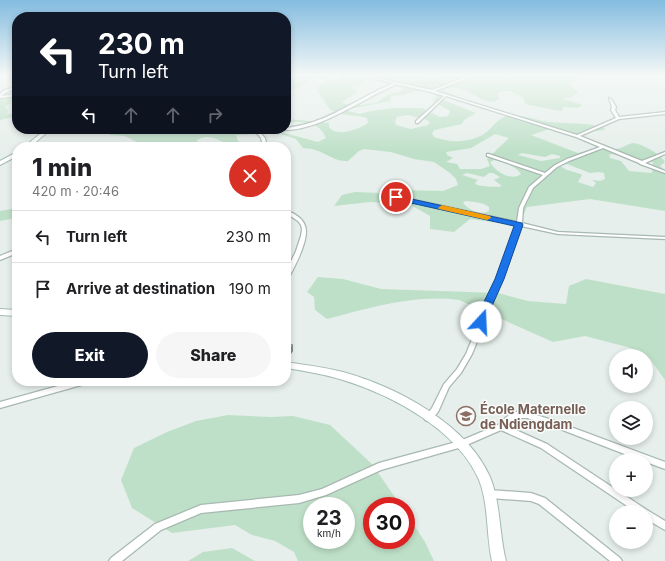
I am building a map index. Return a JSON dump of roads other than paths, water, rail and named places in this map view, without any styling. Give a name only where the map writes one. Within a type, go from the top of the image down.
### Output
[{"type":"street","points":[[291,128],[306,126],[325,119],[360,101]]},
{"type":"street","points":[[417,122],[440,101]]},
{"type":"street","points":[[463,101],[577,136],[603,148],[665,172]]},
{"type":"street","points":[[611,101],[614,107],[613,110],[618,118]]},
{"type":"street","points":[[577,136],[618,118],[665,113]]},
{"type":"street","points":[[33,142],[43,134]]},
{"type":"street","points":[[428,418],[435,410],[446,386],[459,371],[469,354],[519,225],[521,208],[531,188],[545,174],[568,160],[603,148]]},
{"type":"street","points":[[641,163],[665,153]]},
{"type":"street","points":[[488,155],[545,174]]},
{"type":"street","points":[[0,163],[12,157]]},
{"type":"street","points":[[396,197],[558,233],[665,238]]},
{"type":"street","points":[[291,214],[302,223],[304,228],[304,236],[291,266]]},
{"type":"street","points":[[0,258],[12,253]]},
{"type":"street","points":[[0,312],[12,313]]},
{"type":"street","points":[[291,366],[342,376],[385,392],[428,418],[462,444],[478,466],[489,494],[494,537],[499,561]]},
{"type":"street","points":[[0,406],[68,386]]},
{"type":"street","points":[[114,561],[158,527],[201,509],[299,499],[323,492],[379,467],[462,444],[501,427],[514,415],[527,415],[549,422],[665,466]]},
{"type":"street","points":[[501,427],[548,448],[633,505]]},
{"type":"street","points":[[489,494],[532,496],[542,501],[617,561]]},
{"type":"street","points":[[653,518],[665,526]]},
{"type":"place","name":"École Maternelle de Ndiengdam","points":[[466,416]]}]
